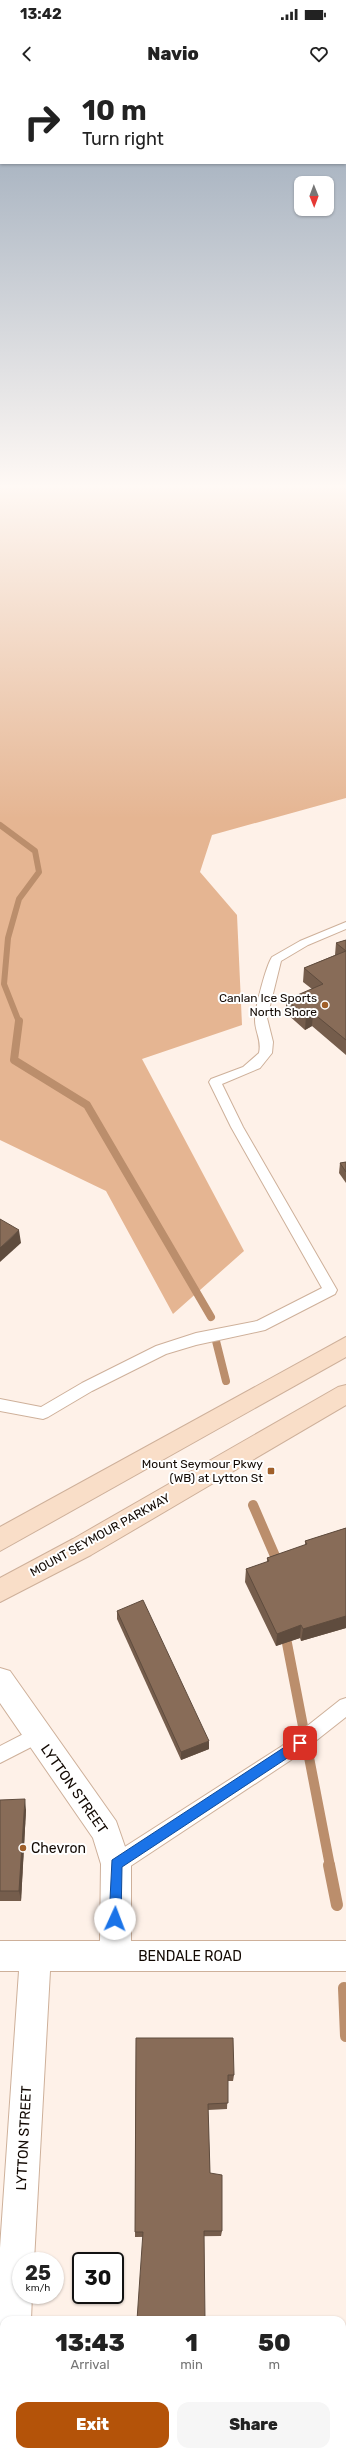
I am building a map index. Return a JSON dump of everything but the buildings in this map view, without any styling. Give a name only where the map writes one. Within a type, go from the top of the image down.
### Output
[{"type":"main road","points":[[0,1540],[346,1346]]},
{"type":"main road","name":"MOUNT SEYMOUR PARKWAY","points":[[0,1591],[82,1547],[346,1394]]},
{"type":"street","name":"LYTTON STREET","points":[[0,1680],[37,1735],[106,1831],[116,1864],[114,1956]]},
{"type":"street","name":"BENDALE ROAD","points":[[0,1956],[346,1956]]},
{"type":"street","name":"LYTTON STREET","points":[[13,2316],[35,1956]]},
{"type":"lane","points":[[0,1405],[43,1413],[87,1387],[161,1350],[196,1339],[260,1326],[330,1290],[237,1127],[215,1082],[239,1074],[257,1065],[265,1056],[267,1045],[261,1019],[276,959],[304,943],[346,925]]},
{"type":"lane","points":[[116,1864],[288,1752],[346,1706]]},
{"type":"lane","points":[[0,1755],[37,1735]]},
{"type":"shaded area","points":[[0,597],[346,597],[346,798],[212,835],[200,872],[237,915],[242,1025],[142,1059],[244,1251],[173,1314],[106,1191],[0,1140]]},
{"type":"waterway","points":[[0,825],[35,851],[39,872],[19,899],[8,938],[4,984],[19,1022]]},
{"type":"waterway","points":[[19,1022],[14,1060],[87,1105],[211,1317]]},
{"type":"waterway","points":[[216,1341],[226,1381]]},
{"type":"waterway","points":[[253,1505],[275,1556],[276,1566]]},
{"type":"waterway","points":[[285,1633],[330,1866]]},
{"type":"waterway","points":[[329,1865],[337,1905]]},
{"type":"waterway","points":[[344,1988],[346,2036]]},
{"type":"place","name":"Canlan Ice Sports North Shore","points":[[325,1005]]},
{"type":"place","name":"Mount Seymour Pkwy (WB) at Lytton St","points":[[271,1471]]},
{"type":"place","name":"Chevron","points":[[23,1848]]},
{"type":"route","points":[[115,1919],[116,1864],[300,1743]]}]
